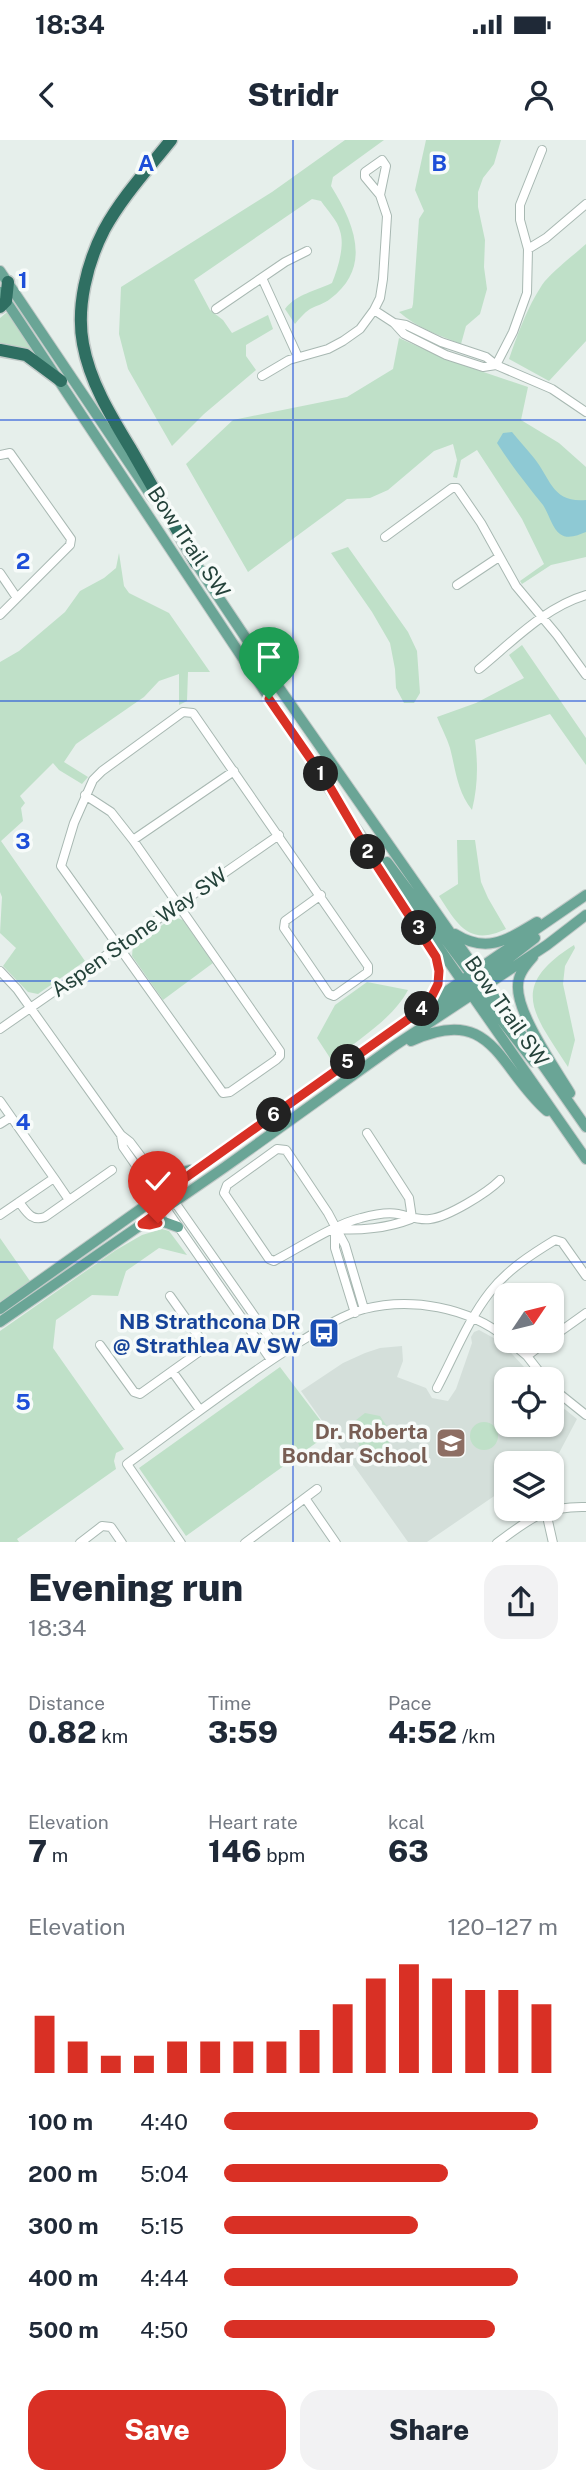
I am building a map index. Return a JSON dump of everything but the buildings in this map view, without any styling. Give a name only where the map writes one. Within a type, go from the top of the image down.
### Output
[{"type":"highway","points":[[171,140],[116,210],[100,239],[86,278],[81,328],[86,357],[109,411],[196,562]]},
{"type":"highway","points":[[0,349],[26,355],[61,381]]},
{"type":"main road","name":"Bow Trail SW","points":[[0,271],[4,295],[269,699],[350,820],[475,982]]},
{"type":"main road","name":"Bow Trail SW","points":[[4,295],[196,562],[287,699],[450,931],[475,982],[586,1159]]},
{"type":"main road","points":[[330,787],[586,1128]]},
{"type":"main road","points":[[350,820],[436,957],[438,984],[424,1008]]},
{"type":"main road","points":[[450,931],[476,944],[492,944],[583,897]]},
{"type":"main road","points":[[0,1322],[394,1046],[583,897]]},
{"type":"main road","points":[[586,915],[531,958],[519,977],[518,991],[534,1031],[586,1119]]},
{"type":"main road","points":[[0,1309],[424,1008],[547,946]]},
{"type":"main road","points":[[347,1080],[475,982]]},
{"type":"main road","points":[[394,1046],[435,1031],[454,1028],[472,1032],[489,1043],[538,1103],[561,1123]]},
{"type":"main road","points":[[152,1172],[168,1176],[201,1167]]},
{"type":"main road","points":[[142,1224],[164,1222],[178,1227]]},
{"type":"street","points":[[496,365],[513,332],[527,293],[528,248],[520,220],[520,205],[542,150]]},
{"type":"street","points":[[262,376],[280,364],[328,349],[343,341],[360,329],[374,310],[383,286],[387,216],[380,195]]},
{"type":"street","points":[[528,248],[546,238],[586,204]]},
{"type":"street","points":[[216,309],[285,262],[307,251]]},
{"type":"street","points":[[262,278],[298,357]]},
{"type":"street","points":[[374,310],[394,323],[404,334],[446,355],[483,367],[496,365],[542,383],[580,402],[586,412]]},
{"type":"street","points":[[0,455],[10,453],[71,539],[69,545],[0,615]]},
{"type":"street","points":[[385,537],[452,488],[457,488],[481,523],[516,586],[543,617],[586,676]]},
{"type":"street","points":[[457,585],[499,557]]},
{"type":"street","points":[[0,573],[18,598]]},
{"type":"street","points":[[479,669],[560,605],[586,596]]},
{"type":"street","points":[[85,795],[111,812],[133,840],[280,1051],[278,1058],[230,1092],[221,1091],[61,866],[85,795],[93,780],[102,771],[186,711],[195,716],[234,771],[321,895],[369,970],[334,996],[329,994],[284,928],[285,921],[321,895]]},
{"type":"street","points":[[133,840],[234,771]]},
{"type":"street","name":"Aspen Stone Way SW","points":[[0,1029],[279,835]]},
{"type":"street","points":[[0,971],[17,989],[121,1135],[130,1142],[167,1191],[281,1354]]},
{"type":"street","points":[[0,1101],[69,1199]]},
{"type":"street","points":[[0,1124],[11,1116]]},
{"type":"street","points":[[367,1133],[404,1187],[412,1218]]},
{"type":"street","points":[[121,1135],[123,1147],[271,1360]]},
{"type":"street","points":[[359,1311],[345,1245],[335,1229],[328,1213],[286,1150],[277,1149],[227,1185],[224,1192],[269,1259],[274,1261],[335,1229],[346,1222],[363,1217],[397,1213],[430,1220],[452,1212],[500,1180]]},
{"type":"street","points":[[19,1202],[31,1217],[39,1219],[112,1170]]},
{"type":"street","points":[[0,1215],[54,1178]]},
{"type":"street","points":[[437,1388],[473,1319],[491,1291],[513,1269],[555,1240],[562,1242],[586,1276]]},
{"type":"street","points":[[100,1345],[134,1392],[140,1394],[203,1349],[204,1344],[170,1296]]},
{"type":"street","points":[[181,1542],[127,1464],[271,1360],[318,1331],[359,1311],[386,1305],[415,1304],[444,1308],[473,1319],[494,1331]]},
{"type":"street","points":[[564,1328],[586,1313]]},
{"type":"street","points":[[523,1353],[536,1367]]},
{"type":"street","points":[[527,1356],[531,1353]]},
{"type":"street","points":[[172,1371],[200,1410]]},
{"type":"street","points":[[564,1397],[586,1415]]},
{"type":"street","points":[[245,1542],[317,1489]]},
{"type":"street","points":[[304,1498],[336,1542]]},
{"type":"street","points":[[564,1507],[586,1507]]},
{"type":"street","points":[[497,1542],[527,1521]]},
{"type":"street","points":[[548,1521],[553,1542]]},
{"type":"street","points":[[80,1542],[102,1526],[111,1527],[122,1542]]},
{"type":"shaded area","name":"Dr. Roberta Bondar School","points":[[479,1330],[494,1338],[494,1353],[511,1353],[524,1367],[494,1367],[494,1437],[564,1437],[564,1408],[577,1419],[560,1451],[494,1451],[494,1496],[427,1542],[408,1542],[301,1391],[343,1363],[365,1353],[380,1348],[402,1346],[403,1361],[397,1377],[426,1388],[432,1398],[448,1401],[456,1389],[474,1332]]},
{"type":"green space","points":[[345,140],[384,140],[333,177],[331,186],[347,215],[355,244],[352,273],[330,299],[310,309],[295,324],[285,309],[300,296],[332,283],[341,250],[337,223],[321,201],[312,199],[194,280],[210,310],[223,320],[232,333],[268,315],[273,329],[246,345],[246,356],[256,370],[204,414],[172,446],[128,369],[119,334],[121,287],[272,192]]},
{"type":"green space","points":[[426,140],[501,140],[494,164],[483,178],[478,192],[478,207],[485,240],[484,267],[487,289],[480,314],[466,326],[461,344],[421,327],[399,312],[412,308],[413,304],[419,219],[424,211],[415,190]]},
{"type":"green space","points":[[586,244],[586,341],[549,381],[509,359],[527,312],[542,285]]},
{"type":"green space","points":[[9,313],[37,356],[21,348],[0,346],[0,318]]},
{"type":"green space","points":[[399,338],[448,360],[528,387],[521,420],[559,443],[586,467],[586,557],[551,565],[522,584],[520,581],[544,564],[522,519],[477,450],[461,460],[457,478],[453,477],[457,460],[453,444],[434,451],[388,490],[370,498],[347,499],[248,572],[186,464],[233,420],[347,397],[393,369]]},
{"type":"green space","points":[[348,547],[408,632],[417,651],[420,693],[414,703],[404,703],[396,688],[390,643],[331,553]]},
{"type":"green space","points":[[119,553],[124,586],[129,593],[169,613],[210,672],[188,672],[187,701],[179,705],[179,674],[159,681],[144,697],[76,744],[64,762],[88,777],[82,784],[59,770],[53,763],[20,796],[25,803],[21,808],[23,821],[1,841],[85,961],[38,994],[28,992],[3,966],[16,948],[0,933],[0,662],[19,651],[65,612],[80,591],[116,568]]},
{"type":"green space","points":[[522,645],[586,738],[586,765],[550,714],[475,740],[477,775],[472,810],[460,788],[450,748],[437,717],[476,703],[524,678],[509,655]]},
{"type":"green space","points":[[457,840],[475,840],[481,882],[506,929],[493,934],[473,934],[458,923],[439,896],[458,884]]},
{"type":"green space","points":[[174,917],[183,920],[213,963],[163,1000],[132,956],[133,945]]},
{"type":"green space","points":[[574,945],[575,948],[565,966],[563,984],[575,1040],[568,1067],[545,1031],[533,1002],[534,988],[540,974],[553,960]]},
{"type":"green space","points":[[367,982],[408,990],[384,1020],[332,1061],[317,1038],[335,1005]]},
{"type":"green space","points":[[162,1229],[169,1231],[187,1255],[159,1248],[126,1271],[118,1296],[92,1295],[56,1320],[53,1348],[124,1449],[116,1453],[116,1469],[17,1539],[19,1542],[0,1542],[0,1331],[116,1250],[142,1235]]},
{"type":"green space","points":[[0,1238],[30,1281],[0,1302]]},
{"type":"green space","points":[[280,1367],[330,1433],[186,1536],[139,1468]]},
{"type":"green space","points":[[365,1413],[380,1416],[388,1428],[389,1444],[364,1458],[351,1424]]},
{"type":"green space","points":[[479,1423],[494,1426],[494,1437],[498,1437],[497,1441],[489,1449],[479,1449],[471,1441],[471,1431]]},
{"type":"water","points":[[512,432],[559,494],[575,500],[586,500],[586,532],[566,537],[555,528],[543,505],[497,443],[503,433]]},
{"type":"place","name":"NB Strathcona DR @ Strathlea AV SW","points":[[324,1333]]},
{"type":"place","name":"Dr. Roberta Bondar School","points":[[451,1443]]},
{"type":"route","points":[[158,1223],[142,1224],[164,1208],[157,1198],[424,1008],[438,984],[439,966],[429,943],[368,852],[330,787],[269,699]]}]
